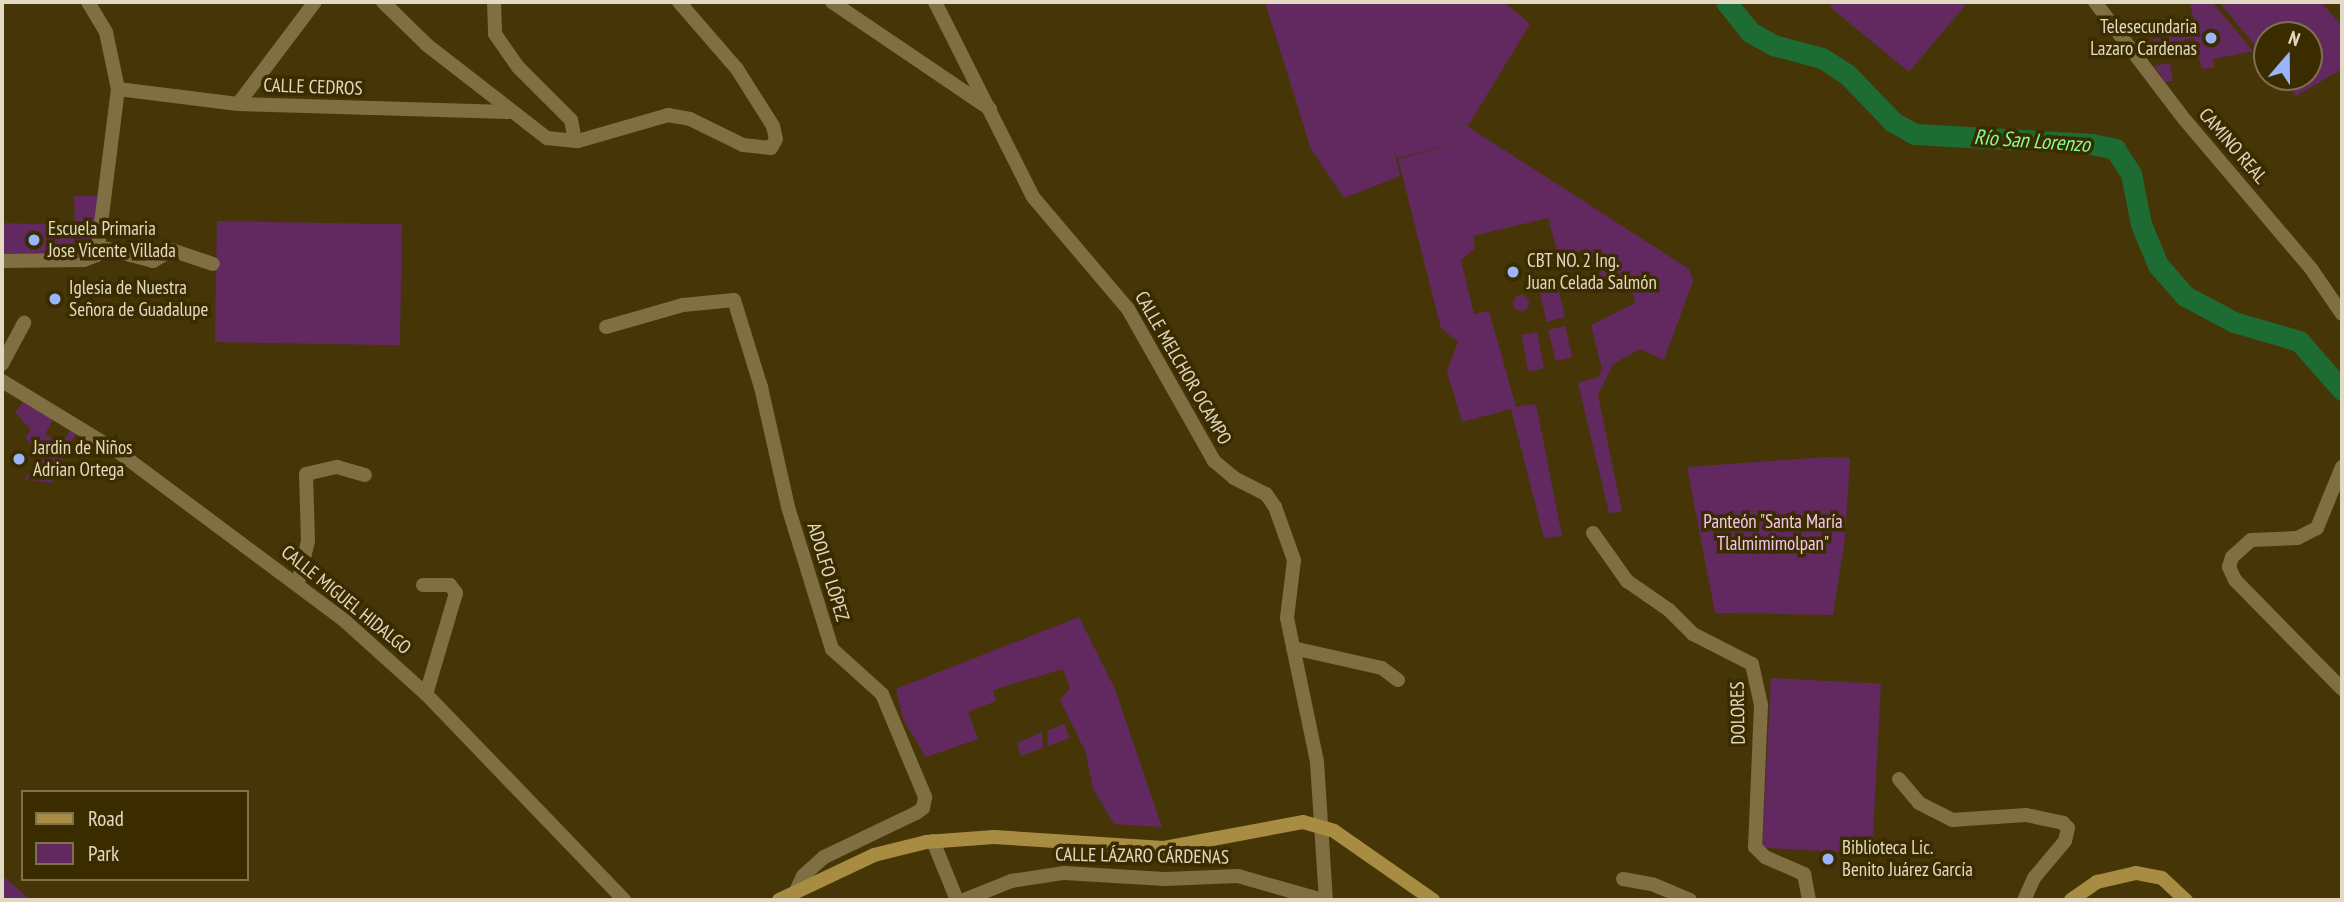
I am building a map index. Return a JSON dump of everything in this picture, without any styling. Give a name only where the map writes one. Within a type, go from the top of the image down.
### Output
[{"type":"main road","points":[[779,900],[797,889],[874,855],[933,841],[1030,837],[1164,848],[1286,822],[1322,825],[1433,900]]},
{"type":"main road","points":[[2071,900],[2097,882],[2136,873],[2162,878],[2186,900]]},
{"type":"street","points":[[88,2],[106,32],[118,89],[99,251]]},
{"type":"street","points":[[238,104],[315,2]]},
{"type":"street","points":[[383,2],[508,112],[547,138],[575,141],[668,115],[690,119],[743,145],[761,150],[775,144],[773,126],[737,69],[680,2]]},
{"type":"street","points":[[494,2],[495,34],[518,67],[571,120],[575,141]]},
{"type":"street","points":[[832,2],[991,109]]},
{"type":"street","name":"CALLE MELCHOR OCAMPO","points":[[935,2],[1033,197],[1128,309],[1214,461],[1273,501],[1294,560],[1287,618],[1317,762],[1324,900]]},
{"type":"street","name":"CAMINO REAL","points":[[2095,2],[2185,120],[2312,270],[2342,314]]},
{"type":"street","name":"CALLE CEDROS","points":[[118,89],[238,104],[508,112]]},
{"type":"street","points":[[2,261],[84,260],[99,251],[153,261],[171,250],[213,264]]},
{"type":"street","name":"ADOLFO LÓPEZ","points":[[606,327],[684,305],[734,300],[761,387],[788,507],[832,649],[882,694],[925,797],[923,808],[916,813],[824,857],[803,876],[797,889]]},
{"type":"street","points":[[2,364],[24,323]]},
{"type":"street","name":"CALLE MIGUEL HIDALGO","points":[[2,381],[117,451],[298,583],[426,694],[624,900]]},
{"type":"street","points":[[298,583],[308,541],[306,474],[337,467],[365,475]]},
{"type":"street","points":[[2342,467],[2317,528],[2297,538],[2251,540],[2232,557],[2229,567],[2235,580],[2342,689]]},
{"type":"street","name":"DOLORES","points":[[1592,533],[1627,581],[1669,610],[1693,634],[1752,664],[1761,705],[1755,848],[1765,857],[1804,874],[1809,900]]},
{"type":"street","points":[[423,585],[450,585],[456,593],[426,694]]},
{"type":"street","points":[[1293,648],[1381,668],[1398,680]]},
{"type":"street","points":[[1899,779],[1919,803],[1952,820],[2026,815],[2063,823],[2068,828],[2065,841],[2034,878],[2024,900]]},
{"type":"street","points":[[933,841],[957,900]]},
{"type":"street","name":"CALLE LÁZARO CÁRDENAS","points":[[964,900],[980,898],[1011,881],[1063,873],[1165,879],[1237,876],[1324,900]]},
{"type":"street","points":[[1623,878],[1652,884],[1690,900]]},
{"type":"green space","points":[[1265,2],[1504,2],[1530,24],[1468,126],[1445,112],[1689,269],[1693,281],[1664,360],[1640,349],[1613,364],[1598,395],[1622,512],[1609,513],[1578,383],[1599,377],[1602,369],[1591,325],[1635,303],[1627,276],[1601,279],[1597,262],[1590,264],[1586,249],[1559,257],[1548,218],[1473,236],[1475,248],[1461,260],[1474,314],[1489,311],[1516,407],[1536,404],[1562,536],[1544,538],[1511,409],[1462,422],[1447,371],[1458,342],[1441,328],[1398,159],[1465,141],[1397,158],[1394,149],[1400,176],[1344,198],[1311,149]]},
{"type":"green space","points":[[1834,2],[1968,2],[1909,72],[1830,7]]},
{"type":"green space","points":[[2212,2],[2253,51],[2213,59],[2214,67],[2202,69],[2194,38],[2150,47],[2148,41],[2196,28],[2190,4]]},
{"type":"green space","points":[[2219,2],[2321,2],[2342,26],[2342,69],[2323,80],[2323,21],[2253,21],[2253,43]]},
{"type":"green space","points":[[2170,63],[2173,81],[2165,82],[2154,66]]},
{"type":"green space","points":[[2292,91],[2305,91],[2296,96]]},
{"type":"green space","points":[[74,196],[99,196],[97,222],[75,224]]},
{"type":"green space","points":[[217,221],[402,224],[400,345],[215,342]]},
{"type":"green space","points":[[2,223],[71,225],[70,235],[96,232],[95,248],[84,255],[2,256]]},
{"type":"green space","points":[[1558,288],[1565,317],[1547,322],[1540,293]]},
{"type":"green space","points":[[1518,295],[1524,295],[1529,303],[1527,309],[1518,311],[1513,306],[1513,300]]},
{"type":"green space","points":[[1565,326],[1572,357],[1556,361],[1548,330]]},
{"type":"green space","points":[[1537,332],[1544,368],[1528,371],[1521,335]]},
{"type":"green space","points":[[26,399],[54,418],[45,434],[62,444],[71,429],[76,432],[51,483],[25,479],[45,457],[25,438],[31,430],[15,412]]},
{"type":"green space","name":"Panteón \"Santa María Tlalmimimolpan\"","points":[[1826,457],[1850,458],[1845,538],[1833,615],[1715,613],[1687,467]]},
{"type":"green space","points":[[1079,617],[1115,689],[1162,827],[1114,824],[1093,789],[1086,753],[1060,700],[1070,688],[1063,669],[993,690],[996,701],[968,712],[978,739],[926,757],[904,721],[896,689]]},
{"type":"green space","points":[[1771,678],[1881,684],[1872,854],[1762,848]]},
{"type":"green space","points":[[1064,724],[1070,738],[1048,746],[1047,731]]},
{"type":"green space","points":[[1042,732],[1043,748],[1021,756],[1017,743]]},
{"type":"green space","points":[[2,875],[31,900],[2,900]]},
{"type":"waterway","name":"Río San Lorenzo","points":[[1726,2],[1750,32],[1773,45],[1822,58],[1847,74],[1893,122],[1915,134],[2092,144],[2115,149],[2131,174],[2141,224],[2158,265],[2185,296],[2234,322],[2299,341],[2342,390]]},
{"type":"place","name":"Telesecundaria Lazaro Cardenas","points":[[2211,38]]},
{"type":"place","name":"Escuela Primaria Jose Vicente Villada","points":[[34,240]]},
{"type":"place","name":"CBT NO. 2 Ing. Juan Celada Salmón","points":[[1513,272]]},
{"type":"place","name":"Iglesia de Nuestra Señora de Guadalupe","points":[[55,299]]},
{"type":"place","name":"Jardin de Niños Adrian Ortega","points":[[19,459]]},
{"type":"place","name":"Biblioteca Lic. Benito Juárez García","points":[[1828,859]]}]
